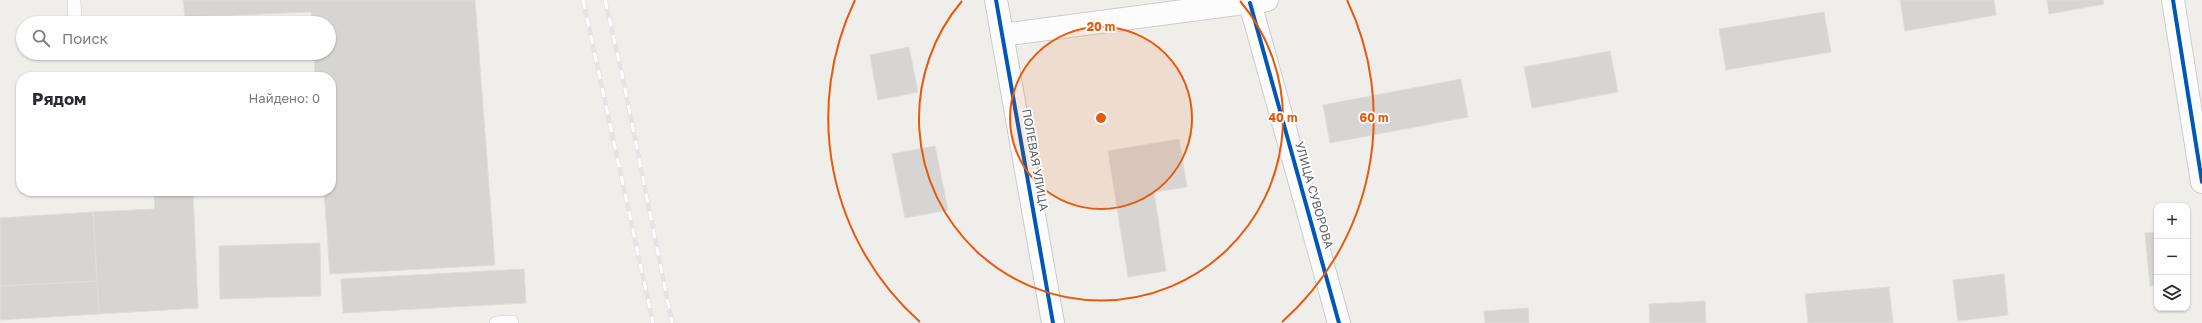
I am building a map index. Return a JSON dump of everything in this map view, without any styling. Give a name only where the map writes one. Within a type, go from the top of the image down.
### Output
[{"type":"street","name":"ПОЛЕВАЯ УЛИЦА","points":[[996,0],[1053,323]]},
{"type":"street","points":[[2173,0],[2202,182]]},
{"type":"street","points":[[1002,35],[1259,2]]},
{"type":"street","name":"УЛИЦА СУВОРОВА","points":[[1259,2],[1339,323]]},
{"type":"lane","points":[[74,0],[75,16]]},
{"type":"lane","points":[[496,323],[512,322]]},
{"type":"building","points":[[183,0],[475,0],[495,265],[330,274],[324,196],[336,196],[336,72],[315,72],[314,60],[336,60],[336,16],[311,16],[311,12],[185,16]]},
{"type":"building","points":[[1900,0],[1994,0],[1996,15],[1905,31]]},
{"type":"building","points":[[2047,0],[2103,0],[2104,4],[2049,14]]},
{"type":"building","points":[[1824,12],[1831,52],[1726,70],[1719,29]]},
{"type":"building","points":[[909,47],[918,92],[878,100],[870,55]]},
{"type":"building","points":[[1610,51],[1618,92],[1532,108],[1524,67]]},
{"type":"building","points":[[1461,79],[1468,117],[1330,143],[1323,105]]},
{"type":"building","points":[[1179,139],[1187,187],[1154,192],[1166,271],[1128,277],[1108,151]]},
{"type":"building","points":[[935,146],[948,210],[905,218],[892,154]]},
{"type":"building","points":[[154,196],[193,196],[198,308],[99,314],[93,212],[155,209]]},
{"type":"building","points":[[93,212],[97,281],[0,286],[0,218]]},
{"type":"building","points":[[2154,232],[2154,285],[2150,286],[2145,233]]},
{"type":"building","points":[[320,243],[321,296],[220,299],[219,246]]},
{"type":"building","points":[[524,269],[526,303],[343,313],[341,279]]},
{"type":"building","points":[[2004,274],[2008,315],[1958,321],[1953,280]]},
{"type":"building","points":[[97,281],[99,314],[0,320],[0,286]]},
{"type":"building","points":[[1889,287],[1893,323],[1808,323],[1805,294]]},
{"type":"building","points":[[1705,301],[1706,323],[1650,323],[1649,304]]},
{"type":"building","points":[[1528,308],[1529,323],[1485,323],[1484,311]]},
{"type":"railway","points":[[583,0],[653,323]]},
{"type":"railway","points":[[605,0],[622,74],[672,323]]},
{"type":"cycle path","points":[[996,0],[1053,323]]},
{"type":"cycle path","points":[[2173,0],[2202,182]]},
{"type":"cycle path","points":[[1250,3],[1339,323]]}]
